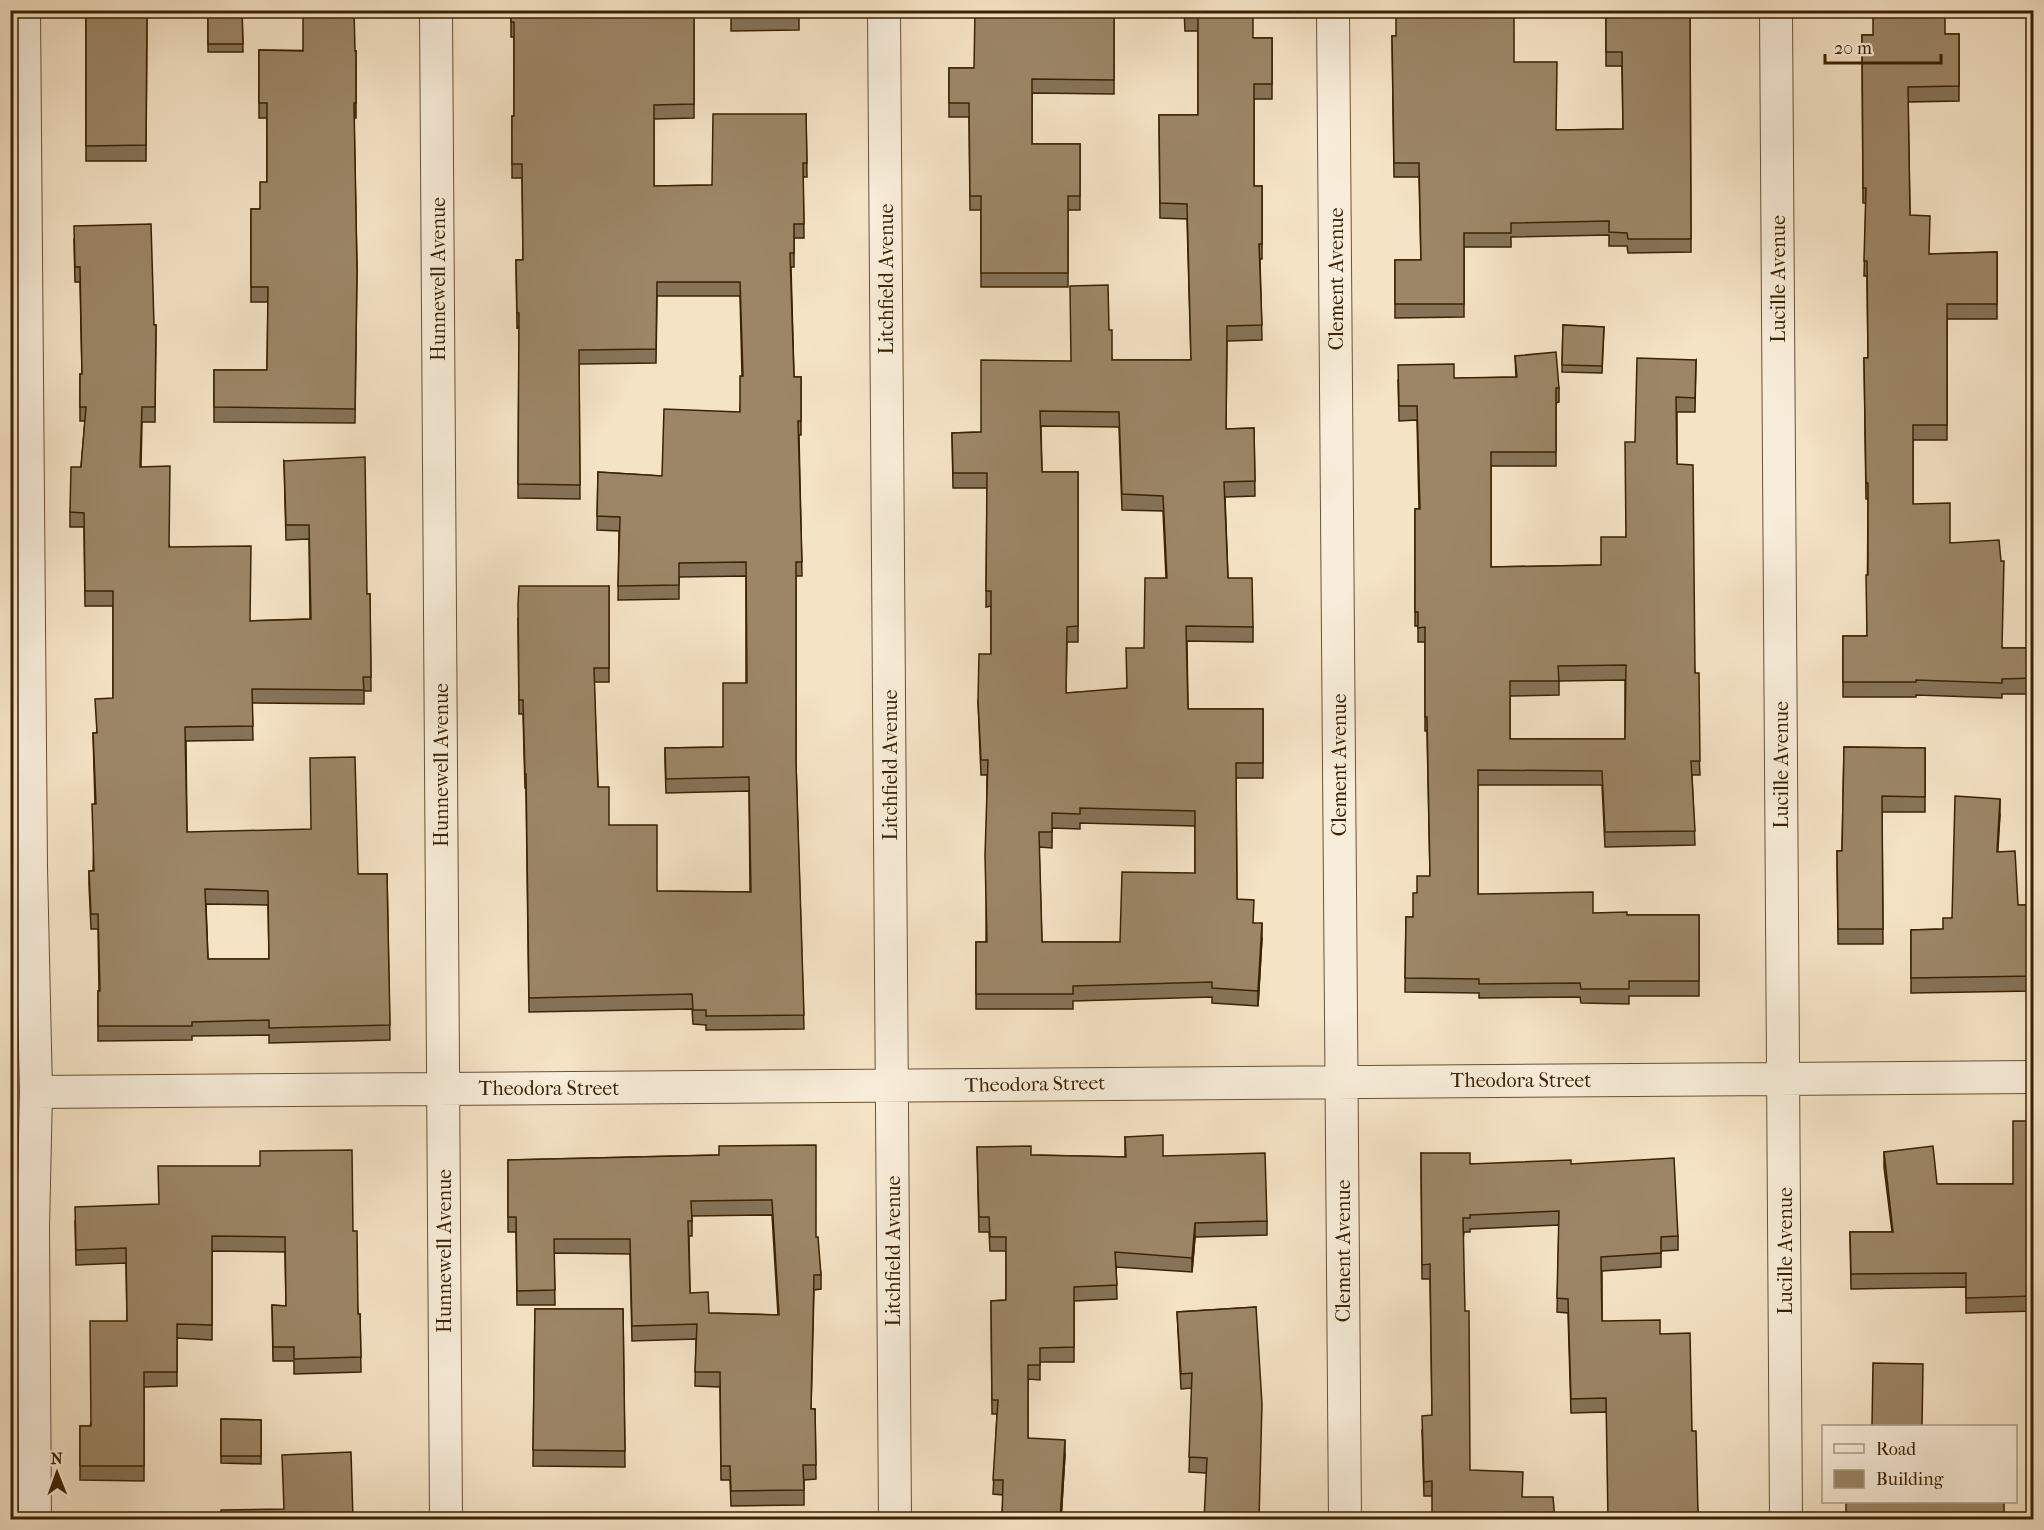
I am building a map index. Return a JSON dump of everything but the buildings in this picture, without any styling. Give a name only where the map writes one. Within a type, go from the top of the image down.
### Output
[{"type":"street","points":[[24,10],[18,151],[21,868],[36,1092],[22,1228],[35,1520]]},
{"type":"street","name":"Hunnewell Avenue","points":[[436,10],[446,1520]]},
{"type":"street","name":"Litchfield Avenue","points":[[884,10],[895,1520]]},
{"type":"street","name":"Clement Avenue","points":[[1334,10],[1345,1520]]},
{"type":"street","name":"Lucille Avenue","points":[[1776,10],[1786,1520]]},
{"type":"street","name":"Theodora Street","points":[[36,1092],[2034,1077]]}]
